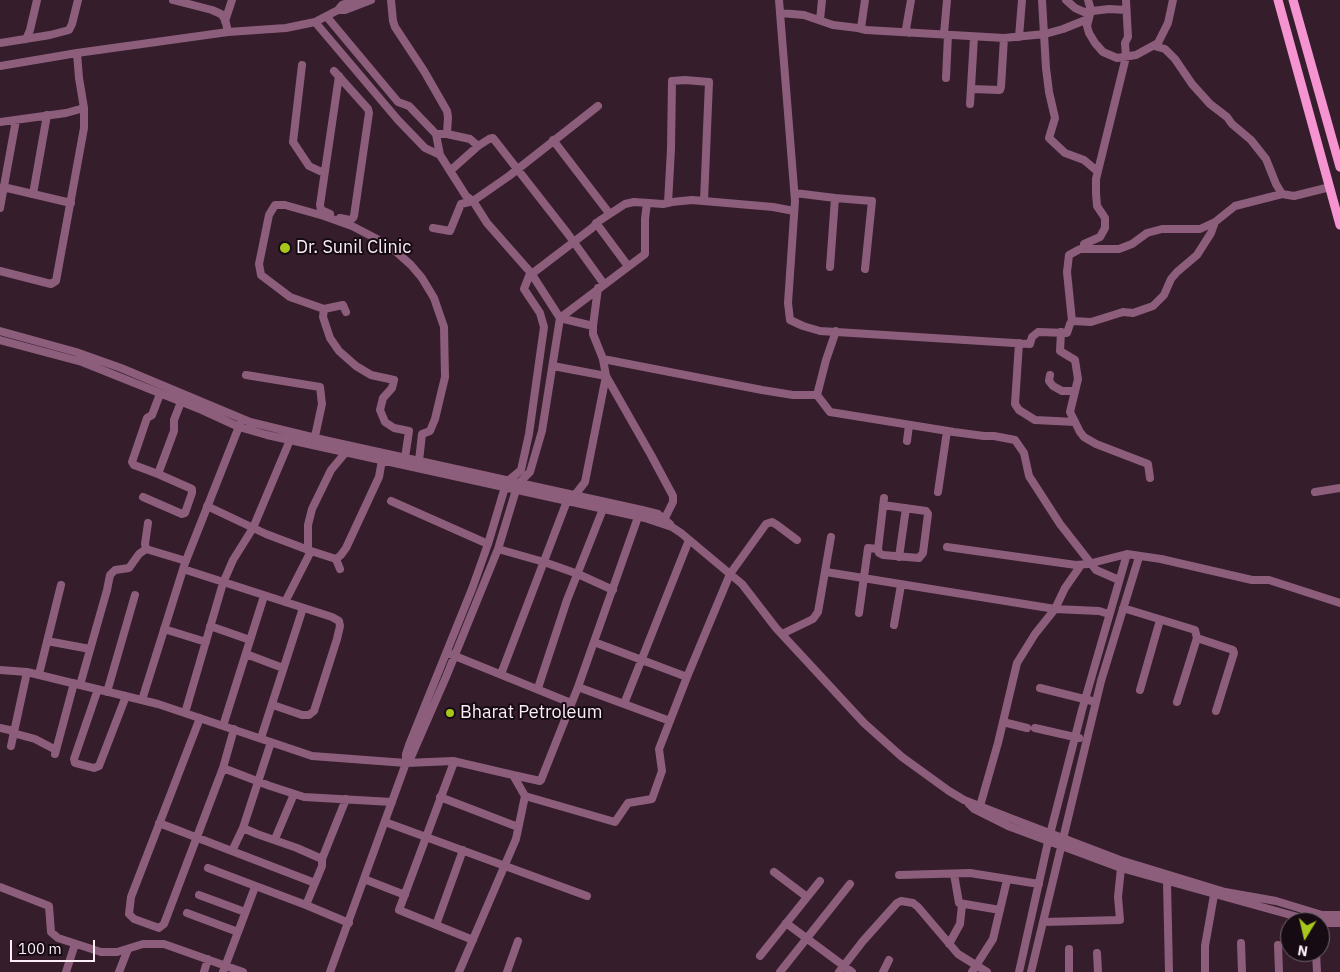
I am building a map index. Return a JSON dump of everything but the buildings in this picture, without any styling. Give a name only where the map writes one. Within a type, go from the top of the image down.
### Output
[{"type":"main road","points":[[1278,0],[1340,225]]},
{"type":"main road","points":[[1293,0],[1340,167]]},
{"type":"street","points":[[26,39],[37,0]]},
{"type":"street","points":[[0,43],[69,30],[78,0]]},
{"type":"street","points":[[173,0],[191,3],[221,14],[228,32]]},
{"type":"street","points":[[225,21],[232,0]]},
{"type":"street","points":[[0,66],[77,53],[228,32],[286,28],[315,22],[338,10],[345,10],[352,2],[371,0]]},
{"type":"street","points":[[391,0],[392,21],[446,107],[448,117],[447,134]]},
{"type":"street","points":[[779,0],[795,193],[788,303],[790,320],[803,326],[820,331],[1030,344],[1031,339],[1038,332],[1067,333],[1072,321],[1067,272],[1069,255],[1084,249],[1119,249],[1132,244],[1147,233],[1162,229],[1200,229],[1215,222],[1235,206],[1282,194],[1294,196],[1330,187]]},
{"type":"street","points":[[820,20],[822,0]]},
{"type":"street","points":[[860,28],[865,0]]},
{"type":"street","points":[[909,33],[906,28],[911,0]]},
{"type":"street","points":[[946,78],[947,0]]},
{"type":"street","points":[[1019,37],[1022,0]]},
{"type":"street","points":[[1042,0],[1049,92],[1055,118],[1049,138],[1065,153],[1084,160],[1098,171]]},
{"type":"street","points":[[1066,0],[1075,8],[1090,15]]},
{"type":"street","points":[[1088,0],[1090,15],[1087,26],[1089,33],[1103,52],[1117,58],[1136,55],[1158,43],[1168,23],[1173,0]]},
{"type":"street","points":[[1084,249],[1084,244],[1100,237],[1105,228],[1105,218],[1097,206],[1096,199],[1098,171],[1126,57],[1125,43],[1128,37],[1126,0]]},
{"type":"street","points":[[780,13],[804,15],[833,25],[909,33],[1004,38],[1045,34],[1063,29],[1090,15],[1126,10]]},
{"type":"street","points":[[327,17],[398,102],[409,106],[436,134],[440,156],[466,196],[474,201],[487,223],[531,274],[560,318],[554,366],[539,444],[530,472],[518,486],[498,550],[451,654]]},
{"type":"street","points":[[315,22],[425,148],[440,156]]},
{"type":"street","points":[[970,104],[974,37]]},
{"type":"street","points":[[971,90],[1000,90],[1004,38]]},
{"type":"street","points":[[1154,46],[1165,49],[1175,59],[1205,99],[1251,140],[1266,159],[1282,194]]},
{"type":"street","points":[[0,271],[51,284],[56,281],[84,128],[84,108],[77,53]]},
{"type":"street","points":[[302,65],[293,142],[309,166],[324,173]]},
{"type":"street","points":[[337,73],[366,106],[369,113],[352,220],[321,210],[320,205],[337,73]]},
{"type":"street","points":[[668,203],[672,80],[702,80],[709,82],[704,201]]},
{"type":"street","points":[[366,106],[377,95]]},
{"type":"street","points":[[390,109],[398,102]]},
{"type":"street","points":[[433,228],[450,231],[460,205],[474,201],[598,106]]},
{"type":"street","points":[[0,122],[66,113],[84,108]]},
{"type":"street","points":[[33,194],[47,115]]},
{"type":"street","points":[[0,208],[16,120]]},
{"type":"street","points":[[436,134],[447,134],[470,139],[478,146]]},
{"type":"street","points":[[450,171],[478,146],[493,138],[574,242],[601,286],[593,334],[603,359],[606,376],[673,496],[673,502],[664,521]]},
{"type":"street","points":[[553,140],[609,213]]},
{"type":"street","points":[[3,187],[71,203]]},
{"type":"street","points":[[795,193],[872,201],[865,269]]},
{"type":"street","points":[[830,268],[836,198]]},
{"type":"street","points":[[330,972],[406,763],[412,755],[451,654],[507,484],[520,470],[529,434],[544,333],[540,313],[524,289],[531,274],[609,213],[625,204],[634,202],[664,204],[704,201],[794,211]]},
{"type":"street","points":[[560,318],[645,254],[647,204]]},
{"type":"street","points":[[346,312],[343,305],[324,309],[290,298],[261,275],[260,264],[269,215],[275,205],[285,205],[324,216],[352,226],[375,238],[393,249],[411,265],[422,278],[434,298],[444,327],[445,377],[436,419],[430,431],[422,434],[419,461]]},
{"type":"street","points":[[1072,321],[1091,322],[1123,312],[1133,313],[1153,306],[1164,295],[1171,279],[1177,272],[1198,255],[1215,222]]},
{"type":"street","points":[[596,223],[628,266]]},
{"type":"street","points":[[324,309],[323,317],[330,338],[340,351],[356,366],[371,375],[394,380],[392,388],[383,398],[380,410],[385,422],[394,428],[409,431],[405,458]]},
{"type":"street","points":[[560,318],[593,326]]},
{"type":"street","points":[[0,331],[76,352],[121,368],[242,419],[346,452],[507,484],[575,495],[658,514],[664,521],[742,584],[782,634],[842,701],[882,740],[949,791],[1008,826],[1049,838],[1121,868],[1280,912]]},
{"type":"street","points":[[817,395],[836,331]]},
{"type":"street","points":[[1061,332],[1060,351],[1075,360],[1078,379],[1070,412],[1084,437],[1096,444],[1148,464],[1150,478]]},
{"type":"street","points":[[0,340],[82,362],[239,427],[290,440],[313,441],[405,458],[507,484]]},
{"type":"street","points":[[1019,343],[1015,404],[1019,410],[1035,420],[1075,422]]},
{"type":"street","points":[[603,359],[762,390],[793,395],[817,395]]},
{"type":"street","points":[[554,366],[606,376]]},
{"type":"street","points":[[246,375],[320,387],[322,404],[313,441]]},
{"type":"street","points":[[1050,375],[1049,381],[1053,386],[1062,391],[1075,391]]},
{"type":"street","points":[[575,495],[585,482],[606,376]]},
{"type":"street","points":[[143,497],[182,514],[185,513],[192,493],[192,489],[134,466],[132,462],[147,418],[152,416],[160,394]]},
{"type":"street","points":[[817,395],[830,412],[1015,440],[1024,453],[1029,476],[1060,524],[1096,570],[1119,580]]},
{"type":"street","points":[[158,474],[174,430],[174,420],[181,402]]},
{"type":"street","points":[[142,700],[183,569],[242,419]]},
{"type":"street","points":[[907,441],[909,425]]},
{"type":"street","points":[[938,492],[947,431]]},
{"type":"street","points":[[185,713],[223,583],[233,560],[253,528],[268,488],[290,440]]},
{"type":"street","points":[[285,602],[310,550],[308,525],[312,509],[331,470],[346,452]]},
{"type":"street","points":[[336,559],[342,555],[346,548],[366,505],[379,477],[382,460]]},
{"type":"street","points":[[518,486],[567,501],[664,521]]},
{"type":"street","points":[[1315,492],[1340,488]]},
{"type":"street","points":[[392,501],[488,544]]},
{"type":"street","points":[[501,674],[567,501]]},
{"type":"street","points":[[884,502],[906,508],[926,511],[928,514],[922,555],[917,558],[880,554],[878,549],[884,502]]},
{"type":"street","points":[[207,506],[253,528],[336,559],[340,569]]},
{"type":"street","points":[[899,557],[906,508]]},
{"type":"street","points":[[538,688],[603,509]]},
{"type":"street","points":[[0,670],[39,674],[142,700],[312,756],[406,763],[454,762],[513,774],[540,782],[578,687],[638,517]]},
{"type":"street","points":[[525,796],[615,822],[628,803],[652,799],[662,771],[659,749],[730,574],[766,524],[772,522],[778,524],[798,540]]},
{"type":"street","points":[[146,549],[148,523]]},
{"type":"street","points":[[782,634],[813,619],[818,612],[831,536]]},
{"type":"street","points":[[624,704],[689,540]]},
{"type":"street","points":[[947,547],[1081,565],[1127,554],[1160,559],[1252,580],[1269,580],[1340,603]]},
{"type":"street","points":[[859,612],[868,548],[878,549]]},
{"type":"street","points":[[146,549],[186,561]]},
{"type":"street","points":[[0,728],[36,739],[56,752],[90,649],[110,575],[115,570],[129,568],[146,549]]},
{"type":"street","points":[[498,550],[544,562],[578,574],[612,590]]},
{"type":"street","points":[[1019,972],[1049,838],[1075,737],[1127,554]]},
{"type":"street","points":[[1031,972],[1086,739],[1139,557]]},
{"type":"street","points":[[978,807],[1003,722],[1017,663],[1035,634],[1055,609],[1069,582],[1081,565]]},
{"type":"street","points":[[183,569],[339,621],[338,639],[314,711],[309,715],[302,715],[273,705]]},
{"type":"street","points":[[826,572],[1055,609],[1099,611],[1109,614]]},
{"type":"street","points":[[39,674],[61,585]]},
{"type":"street","points":[[894,625],[901,585]]},
{"type":"street","points":[[107,692],[135,595]]},
{"type":"street","points":[[223,726],[264,596]]},
{"type":"street","points":[[261,738],[303,608]]},
{"type":"street","points":[[1123,608],[1195,630],[1197,638],[1177,702]]},
{"type":"street","points":[[1140,690],[1160,620]]},
{"type":"street","points":[[210,626],[250,640]]},
{"type":"street","points":[[164,629],[206,642]]},
{"type":"street","points":[[1197,638],[1233,650],[1234,654],[1216,711]]},
{"type":"street","points":[[47,641],[90,649]]},
{"type":"street","points":[[594,642],[687,677]]},
{"type":"street","points":[[246,654],[283,668]]},
{"type":"street","points":[[451,654],[572,703]]},
{"type":"street","points":[[11,746],[27,672]]},
{"type":"street","points":[[578,687],[670,721]]},
{"type":"street","points":[[1040,688],[1096,702]]},
{"type":"street","points":[[98,689],[74,759],[75,762],[94,768],[99,766],[126,696]]},
{"type":"street","points":[[200,718],[131,897],[130,916],[151,926],[159,928],[164,924],[223,768],[234,729]]},
{"type":"street","points":[[1003,722],[1086,739]]},
{"type":"street","points":[[232,851],[243,828],[272,742]]},
{"type":"street","points":[[454,762],[399,910],[473,940]]},
{"type":"street","points":[[223,768],[294,794],[315,798],[392,802]]},
{"type":"street","points":[[460,971],[516,838],[525,796],[513,774]]},
{"type":"street","points":[[275,839],[294,794]]},
{"type":"street","points":[[440,797],[518,827]]},
{"type":"street","points":[[306,905],[346,799]]},
{"type":"street","points":[[385,822],[587,896]]},
{"type":"street","points":[[160,823],[315,884]]},
{"type":"street","points":[[243,828],[322,859]]},
{"type":"street","points":[[1062,843],[1225,892],[1276,901],[1322,915],[1340,915]]},
{"type":"street","points":[[436,925],[463,850]]},
{"type":"street","points":[[208,868],[349,923]]},
{"type":"street","points":[[1043,922],[1120,920],[1118,897],[1121,868]]},
{"type":"street","points":[[774,872],[807,897]]},
{"type":"street","points":[[954,874],[957,900],[962,905],[1000,910]]},
{"type":"street","points":[[899,875],[970,874],[1051,890]]},
{"type":"street","points":[[364,879],[405,895]]},
{"type":"street","points":[[974,969],[993,939],[1007,880]]},
{"type":"street","points":[[760,956],[820,881]]},
{"type":"street","points":[[1167,882],[1169,972]]},
{"type":"street","points":[[780,972],[850,884]]},
{"type":"street","points":[[0,886],[49,906],[51,932],[58,938],[101,952],[117,952],[143,944],[164,944],[208,959],[224,969],[243,972]]},
{"type":"street","points":[[224,969],[255,887]]},
{"type":"street","points":[[199,895],[245,912]]},
{"type":"street","points":[[1205,972],[1205,946],[1214,895]]},
{"type":"street","points":[[842,969],[863,940],[901,901],[913,903],[918,907],[958,954],[974,969],[987,972]]},
{"type":"street","points":[[949,944],[960,924],[962,905]]},
{"type":"street","points":[[187,913],[238,932]]},
{"type":"street","points":[[786,924],[806,938],[842,969],[852,972]]},
{"type":"street","points":[[507,972],[518,941]]},
{"type":"street","points":[[1241,943],[1242,972]]},
{"type":"street","points":[[66,972],[75,944]]},
{"type":"street","points":[[1278,945],[1279,972]]},
{"type":"street","points":[[119,972],[128,949]]},
{"type":"street","points":[[1069,949],[1069,972]]},
{"type":"street","points":[[1097,953],[1098,972]]},
{"type":"street","points":[[206,971],[208,959]]},
{"type":"street","points":[[883,972],[888,960]]},
{"type":"place","name":"Dr. Sunil Clinic","points":[[285,248]]},
{"type":"place","name":"Bharat Petroleum","points":[[450,713]]}]
